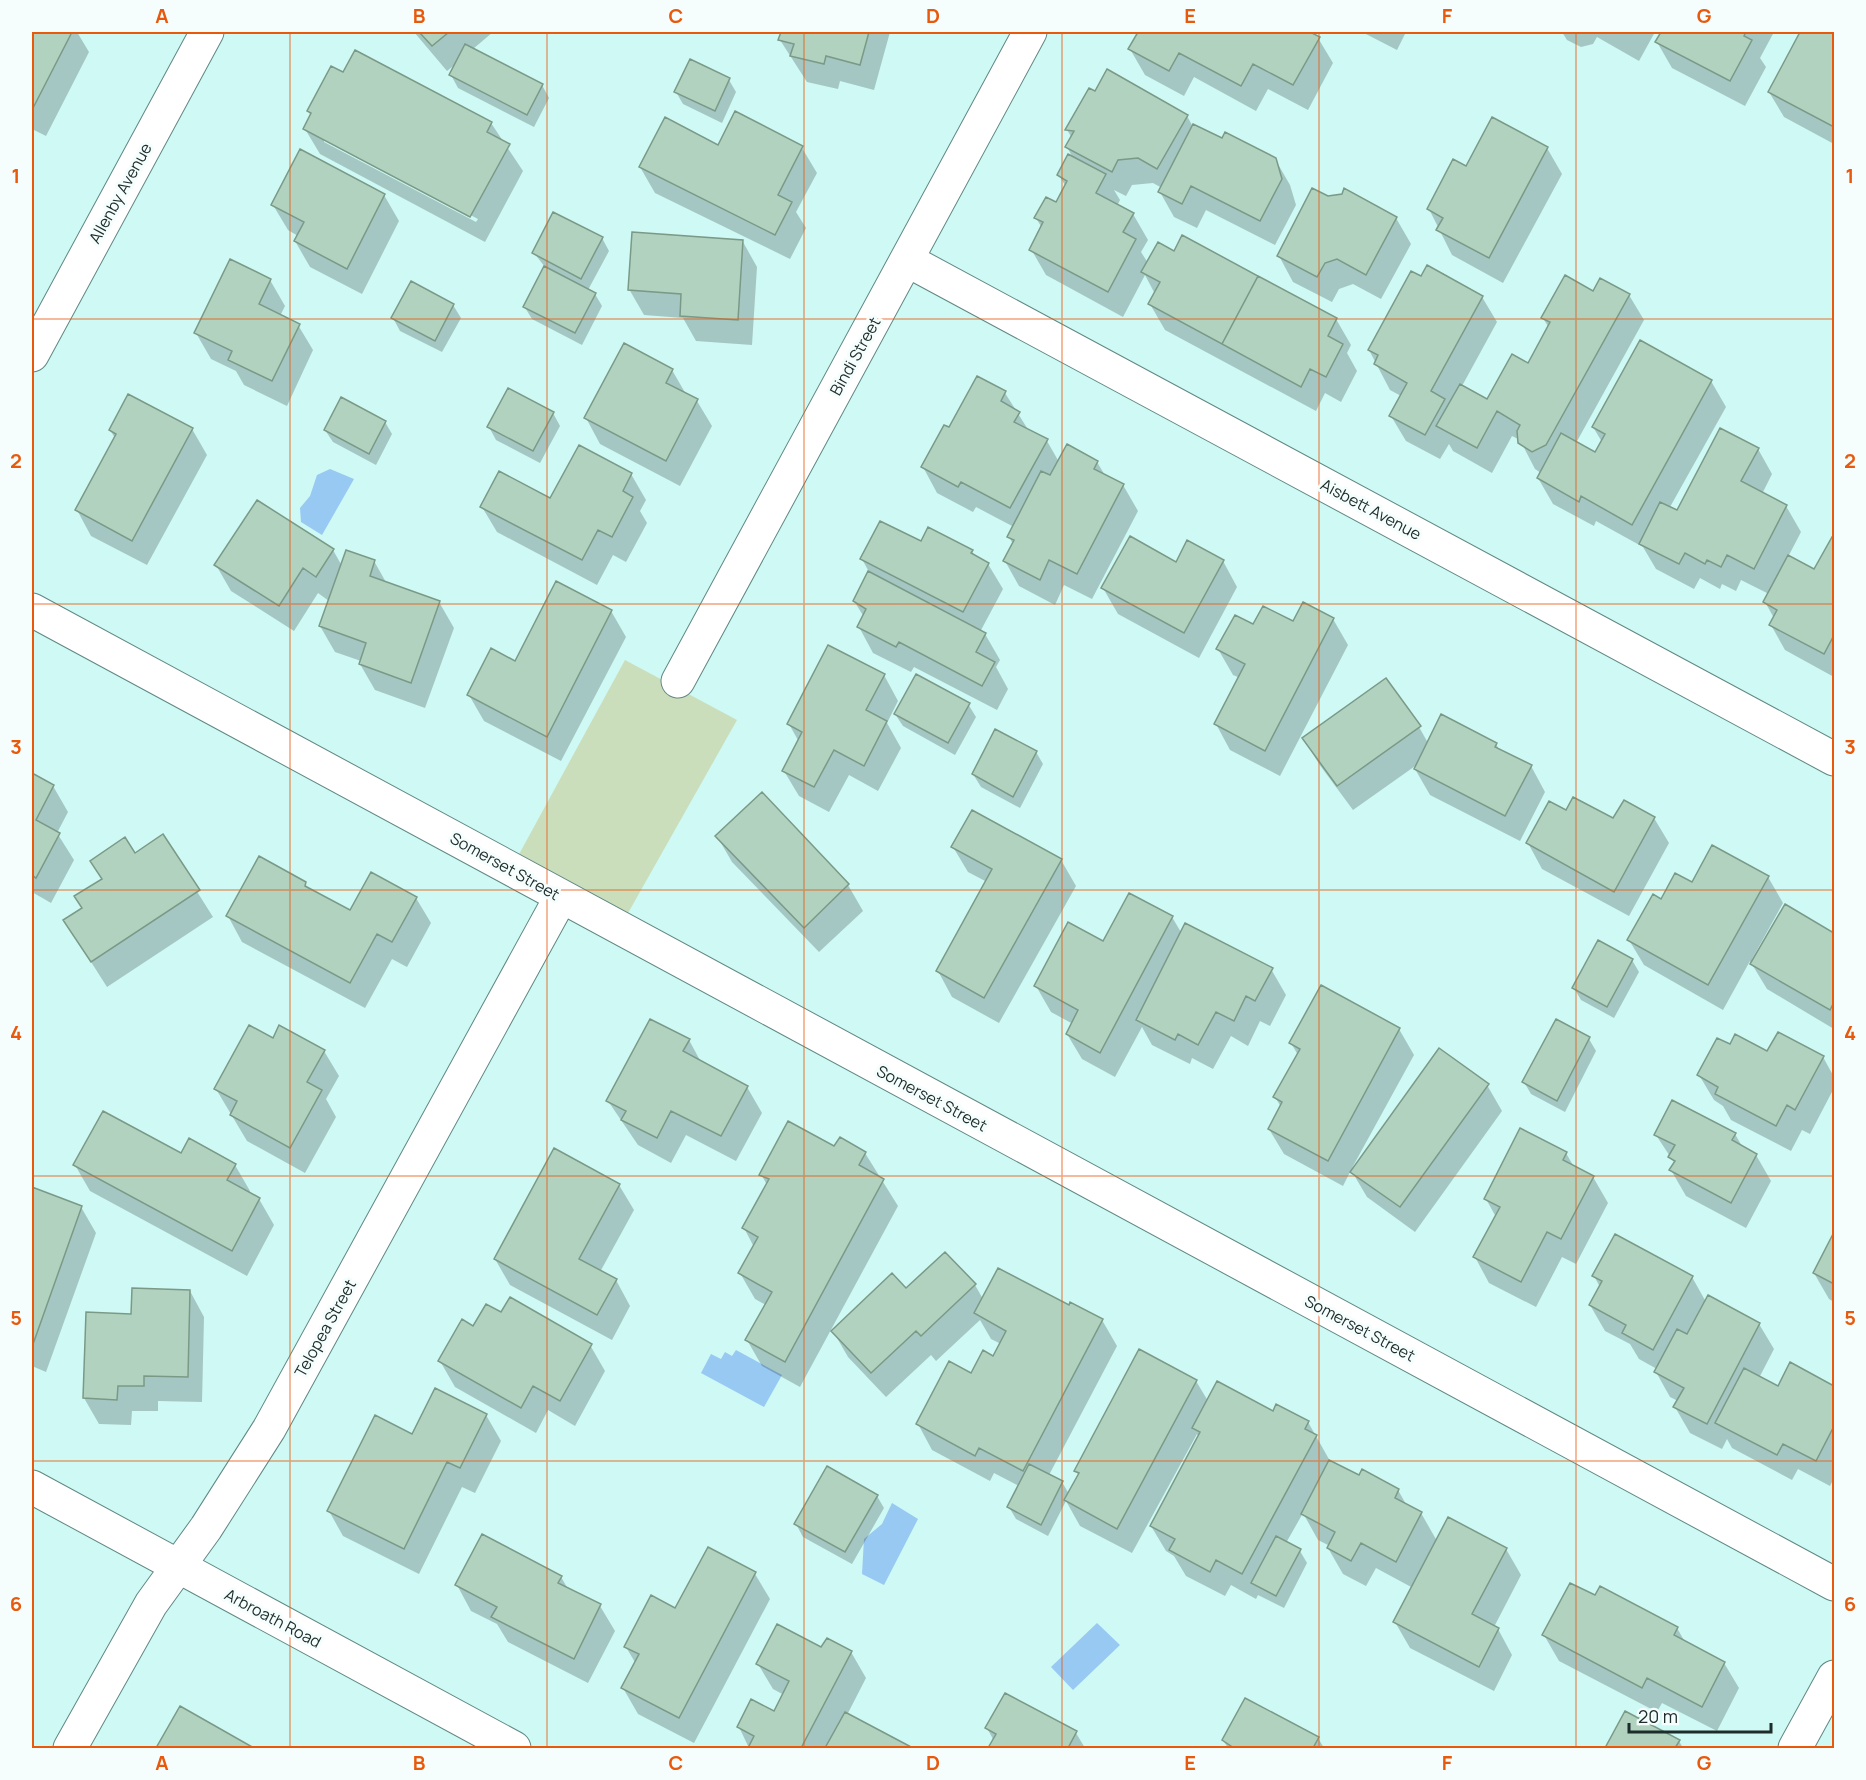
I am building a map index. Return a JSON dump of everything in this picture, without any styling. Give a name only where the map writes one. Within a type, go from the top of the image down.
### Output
[{"type":"street","name":"Allenby Avenue","points":[[32,355],[207,32]]},
{"type":"street","name":"Bindi Street","points":[[678,681],[1030,32]]},
{"type":"street","name":"Aisbett Avenue","points":[[907,260],[1834,759]]},
{"type":"street","name":"Somerset Street","points":[[32,609],[1834,1584]]},
{"type":"street","name":"Telopea Street","points":[[70,1749],[150,1604],[206,1528],[269,1429],[561,897]]},
{"type":"street","name":"Arbroath Road","points":[[32,1487],[514,1749]]},
{"type":"street","points":[[1795,1749],[1834,1677]]},
{"type":"green space","points":[[625,660],[737,720],[619,929],[511,869]]},
{"type":"water","points":[[330,469],[354,479],[322,535],[301,522],[300,508],[310,496],[317,475]]},
{"type":"water","points":[[736,1350],[782,1375],[764,1407],[701,1373],[711,1354],[721,1359],[725,1352],[732,1356]]},
{"type":"water","points":[[892,1503],[918,1519],[884,1585],[862,1574],[864,1539],[882,1524]]},
{"type":"water","points":[[1097,1623],[1120,1645],[1073,1690],[1051,1667]]},
{"type":"building","points":[[32,32],[72,32],[32,110]]},
{"type":"building","points":[[419,32],[449,32],[432,46]]},
{"type":"building","points":[[781,32],[869,32],[860,65],[826,56],[824,64],[790,56],[794,44],[778,40]]},
{"type":"building","points":[[1138,32],[1310,32],[1320,37],[1293,85],[1253,64],[1241,86],[1179,53],[1169,71],[1128,49]]},
{"type":"building","points":[[1661,32],[1746,32],[1744,36],[1752,40],[1730,81],[1655,42]]},
{"type":"building","points":[[1800,32],[1834,32],[1834,127],[1768,92]]},
{"type":"building","points":[[465,44],[543,84],[527,115],[449,75]]},
{"type":"building","points":[[355,50],[492,122],[487,132],[510,144],[470,217],[303,129],[311,113],[307,111],[331,66],[343,72]]},
{"type":"building","points":[[690,59],[730,78],[715,111],[674,92]]},
{"type":"building","points":[[1107,69],[1188,115],[1157,169],[1138,158],[1118,160],[1112,172],[1065,147],[1074,131],[1065,130],[1089,88],[1095,91]]},
{"type":"building","points":[[735,111],[803,146],[778,195],[792,202],[775,235],[639,167],[665,117],[718,145]]},
{"type":"building","points":[[1492,117],[1548,147],[1489,258],[1436,230],[1443,218],[1427,209],[1453,159],[1466,166]]},
{"type":"building","points":[[1193,124],[1222,138],[1225,132],[1276,158],[1282,179],[1260,221],[1191,186],[1182,204],[1158,192]]},
{"type":"building","points":[[300,149],[385,194],[347,269],[294,241],[304,222],[271,205]]},
{"type":"building","points":[[1068,154],[1106,174],[1096,193],[1134,213],[1123,232],[1136,239],[1108,292],[1029,250],[1043,222],[1034,218],[1046,197],[1056,202],[1067,181],[1057,175]]},
{"type":"building","points":[[1312,188],[1328,196],[1342,194],[1344,188],[1397,217],[1366,275],[1337,259],[1325,263],[1317,277],[1277,256]]},
{"type":"building","points":[[553,212],[603,237],[581,279],[532,253]]},
{"type":"building","points":[[632,232],[743,240],[738,320],[680,316],[681,294],[628,290]]},
{"type":"building","points":[[1182,235],[1258,276],[1222,344],[1148,304],[1160,282],[1141,272],[1158,242],[1174,251]]},
{"type":"building","points":[[230,259],[271,279],[259,304],[300,324],[272,381],[228,360],[232,351],[194,333]]},
{"type":"building","points":[[1427,265],[1483,296],[1431,391],[1445,399],[1425,435],[1389,416],[1407,383],[1374,364],[1378,355],[1368,350],[1411,271],[1421,276]]},
{"type":"building","points":[[544,266],[596,293],[575,333],[523,307]]},
{"type":"building","points":[[1565,275],[1593,291],[1600,278],[1630,294],[1546,445],[1532,452],[1518,443],[1517,431],[1520,425],[1497,411],[1477,448],[1436,426],[1460,384],[1487,399],[1512,354],[1528,363],[1550,322],[1541,318]]},
{"type":"building","points":[[1258,276],[1337,318],[1328,336],[1343,344],[1326,377],[1310,369],[1301,387],[1222,344]]},
{"type":"building","points":[[411,281],[454,304],[435,341],[391,318]]},
{"type":"building","points":[[1640,340],[1712,380],[1632,525],[1581,496],[1579,502],[1537,478],[1561,433],[1595,452],[1605,434],[1592,427]]},
{"type":"building","points":[[624,343],[673,369],[666,383],[698,399],[666,461],[584,418]]},
{"type":"building","points":[[977,376],[1006,391],[1001,401],[1020,412],[1014,422],[1048,439],[1010,508],[961,482],[958,487],[921,467],[944,425],[949,427]]},
{"type":"building","points":[[508,388],[554,412],[533,451],[487,427]]},
{"type":"building","points":[[128,394],[193,428],[132,541],[75,510],[116,434],[109,430]]},
{"type":"building","points":[[341,397],[386,421],[369,454],[324,430]]},
{"type":"building","points":[[1720,428],[1759,448],[1741,481],[1787,505],[1754,569],[1727,555],[1721,567],[1707,560],[1705,564],[1685,553],[1679,564],[1639,544],[1660,502],[1677,510]]},
{"type":"building","points":[[1067,444],[1098,461],[1094,469],[1124,484],[1077,574],[1049,560],[1040,580],[1003,561],[1014,540],[1007,537],[1041,471],[1050,475]]},
{"type":"building","points":[[579,445],[632,473],[623,491],[633,497],[612,537],[598,530],[582,560],[480,507],[499,471],[550,498]]},
{"type":"building","points":[[257,500],[334,549],[316,577],[303,568],[279,606],[214,565]]},
{"type":"building","points":[[880,521],[921,541],[928,527],[973,550],[971,553],[989,563],[963,612],[860,559]]},
{"type":"building","points":[[1130,536],[1176,562],[1187,540],[1224,560],[1184,633],[1101,588]]},
{"type":"building","points":[[1832,537],[1834,538],[1834,635],[1824,654],[1769,625],[1777,610],[1763,602],[1788,555],[1814,569]]},
{"type":"building","points":[[346,550],[375,560],[370,576],[440,601],[411,683],[359,664],[366,643],[319,626]]},
{"type":"building","points":[[868,571],[986,633],[976,652],[995,662],[982,686],[899,642],[896,647],[857,627],[866,609],[853,601]]},
{"type":"building","points":[[556,581],[612,610],[547,737],[467,695],[491,648],[515,661]]},
{"type":"building","points":[[1303,602],[1334,618],[1265,751],[1214,724],[1245,664],[1216,649],[1235,615],[1253,624],[1263,606],[1293,621]]},
{"type":"building","points":[[828,645],[885,674],[866,710],[887,721],[864,766],[834,750],[814,787],[782,771],[802,732],[787,724]]},
{"type":"building","points":[[916,674],[970,703],[948,743],[894,714]]},
{"type":"building","points":[[1386,678],[1421,726],[1337,786],[1302,738]]},
{"type":"building","points":[[1441,714],[1497,743],[1495,747],[1532,765],[1505,816],[1414,769]]},
{"type":"building","points":[[995,729],[1037,751],[1013,797],[972,774]]},
{"type":"building","points":[[32,773],[54,785],[36,820],[60,833],[36,878],[32,875]]},
{"type":"building","points":[[762,792],[849,884],[804,928],[715,836]]},
{"type":"building","points":[[1573,797],[1613,818],[1624,800],[1655,817],[1614,892],[1526,843],[1549,801],[1566,810]]},
{"type":"building","points":[[972,810],[1062,859],[984,998],[936,971],[992,869],[951,847]]},
{"type":"building","points":[[163,834],[200,890],[91,962],[63,920],[82,908],[74,896],[102,879],[90,861],[125,837],[135,853]]},
{"type":"building","points":[[1712,845],[1769,876],[1708,985],[1627,940],[1653,894],[1661,899],[1675,873],[1692,882]]},
{"type":"building","points":[[259,856],[306,882],[305,886],[350,910],[371,872],[417,897],[392,942],[377,934],[350,983],[226,916]]},
{"type":"building","points":[[1129,893],[1173,916],[1100,1053],[1066,1034],[1078,1010],[1034,986],[1068,922],[1103,941]]},
{"type":"building","points":[[1785,904],[1832,932],[1834,928],[1834,1002],[1830,1010],[1750,964]]},
{"type":"building","points":[[1185,923],[1273,968],[1255,1001],[1246,996],[1234,1021],[1216,1012],[1198,1045],[1178,1034],[1175,1040],[1136,1020]]},
{"type":"building","points":[[1598,940],[1633,959],[1607,1007],[1572,988]]},
{"type":"building","points":[[1321,985],[1400,1028],[1328,1161],[1268,1129],[1282,1102],[1273,1097],[1300,1049],[1289,1043]]},
{"type":"building","points":[[650,1019],[690,1039],[683,1051],[748,1086],[721,1136],[671,1111],[657,1138],[621,1120],[626,1111],[606,1101]]},
{"type":"building","points":[[1556,1019],[1590,1037],[1557,1101],[1522,1082]]},
{"type":"building","points":[[249,1025],[273,1038],[279,1025],[325,1050],[307,1082],[322,1090],[290,1148],[230,1115],[237,1101],[214,1089]]},
{"type":"building","points":[[1778,1032],[1824,1056],[1795,1110],[1787,1105],[1776,1126],[1715,1094],[1718,1087],[1697,1075],[1717,1038],[1730,1044],[1735,1034],[1767,1051]]},
{"type":"building","points":[[1439,1048],[1489,1084],[1400,1207],[1350,1172]]},
{"type":"building","points":[[1672,1100],[1736,1133],[1732,1140],[1757,1154],[1731,1203],[1669,1170],[1675,1161],[1668,1157],[1675,1145],[1654,1135]]},
{"type":"building","points":[[103,1111],[181,1153],[189,1138],[236,1164],[227,1180],[260,1198],[232,1251],[73,1165]]},
{"type":"building","points":[[788,1121],[834,1146],[840,1137],[866,1152],[859,1165],[884,1179],[785,1362],[745,1340],[772,1292],[738,1273],[758,1237],[742,1228],[769,1179],[759,1175]]},
{"type":"building","points":[[1520,1128],[1567,1152],[1563,1160],[1594,1176],[1561,1239],[1547,1232],[1521,1282],[1473,1257],[1500,1207],[1484,1199]]},
{"type":"building","points":[[554,1148],[620,1184],[579,1259],[617,1279],[597,1315],[494,1259]]},
{"type":"building","points":[[32,1187],[82,1206],[32,1347]]},
{"type":"building","points":[[1834,1232],[1834,1284],[1813,1273]]},
{"type":"building","points":[[1615,1234],[1693,1276],[1653,1350],[1622,1333],[1626,1325],[1589,1305],[1602,1281],[1592,1276]]},
{"type":"building","points":[[945,1252],[976,1284],[921,1336],[916,1331],[871,1373],[831,1331],[892,1273],[906,1288]]},
{"type":"building","points":[[998,1268],[1069,1305],[1070,1302],[1103,1319],[1023,1471],[979,1448],[975,1456],[916,1424],[949,1361],[971,1373],[983,1350],[993,1356],[1006,1331],[974,1313]]},
{"type":"building","points":[[132,1288],[190,1290],[188,1377],[144,1376],[144,1386],[118,1386],[117,1400],[83,1398],[86,1312],[131,1314]]},
{"type":"building","points":[[1708,1295],[1760,1323],[1707,1424],[1673,1407],[1684,1388],[1654,1372],[1677,1329],[1687,1334]]},
{"type":"building","points":[[510,1297],[592,1344],[560,1401],[533,1386],[521,1408],[438,1361],[462,1319],[473,1326],[486,1304],[501,1312]]},
{"type":"building","points":[[1139,1349],[1197,1380],[1117,1529],[1064,1500],[1079,1473],[1074,1471]]},
{"type":"building","points":[[1790,1362],[1834,1386],[1834,1426],[1816,1461],[1783,1444],[1777,1455],[1715,1423],[1744,1368],[1778,1386]]},
{"type":"building","points":[[1217,1381],[1273,1411],[1276,1404],[1309,1421],[1305,1429],[1317,1435],[1242,1574],[1216,1560],[1210,1572],[1169,1550],[1175,1539],[1150,1526],[1200,1432],[1192,1428]]},
{"type":"building","points":[[435,1388],[487,1414],[460,1468],[447,1462],[404,1549],[327,1511],[375,1415],[412,1434]]},
{"type":"building","points":[[1329,1460],[1359,1475],[1362,1469],[1399,1489],[1395,1498],[1422,1512],[1396,1562],[1361,1543],[1351,1561],[1327,1548],[1335,1532],[1301,1514]]},
{"type":"building","points":[[1029,1464],[1063,1481],[1041,1525],[1007,1507]]},
{"type":"building","points":[[827,1466],[878,1495],[845,1552],[794,1524]]},
{"type":"building","points":[[1448,1517],[1507,1548],[1472,1614],[1499,1628],[1479,1667],[1393,1622]]},
{"type":"building","points":[[482,1534],[562,1576],[558,1583],[601,1604],[574,1659],[491,1617],[497,1607],[455,1585]]},
{"type":"building","points":[[1276,1536],[1301,1549],[1276,1596],[1251,1583]]},
{"type":"building","points":[[708,1547],[756,1572],[679,1718],[621,1688],[639,1654],[624,1647],[651,1595],[675,1608]]},
{"type":"building","points":[[1570,1583],[1595,1595],[1600,1586],[1678,1627],[1674,1635],[1725,1662],[1702,1707],[1647,1678],[1642,1688],[1542,1635]]},
{"type":"building","points":[[777,1624],[821,1647],[827,1638],[852,1651],[801,1748],[748,1748],[754,1736],[737,1727],[751,1699],[774,1711],[789,1681],[756,1664]]},
{"type":"building","points":[[1005,1693],[1077,1731],[1068,1748],[988,1748],[996,1734],[985,1728]]},
{"type":"building","points":[[1245,1698],[1319,1737],[1313,1748],[1234,1748],[1222,1740]]},
{"type":"building","points":[[180,1706],[254,1748],[156,1748]]},
{"type":"building","points":[[1625,1711],[1680,1740],[1675,1748],[1605,1748]]},
{"type":"building","points":[[845,1712],[913,1748],[825,1748]]}]
